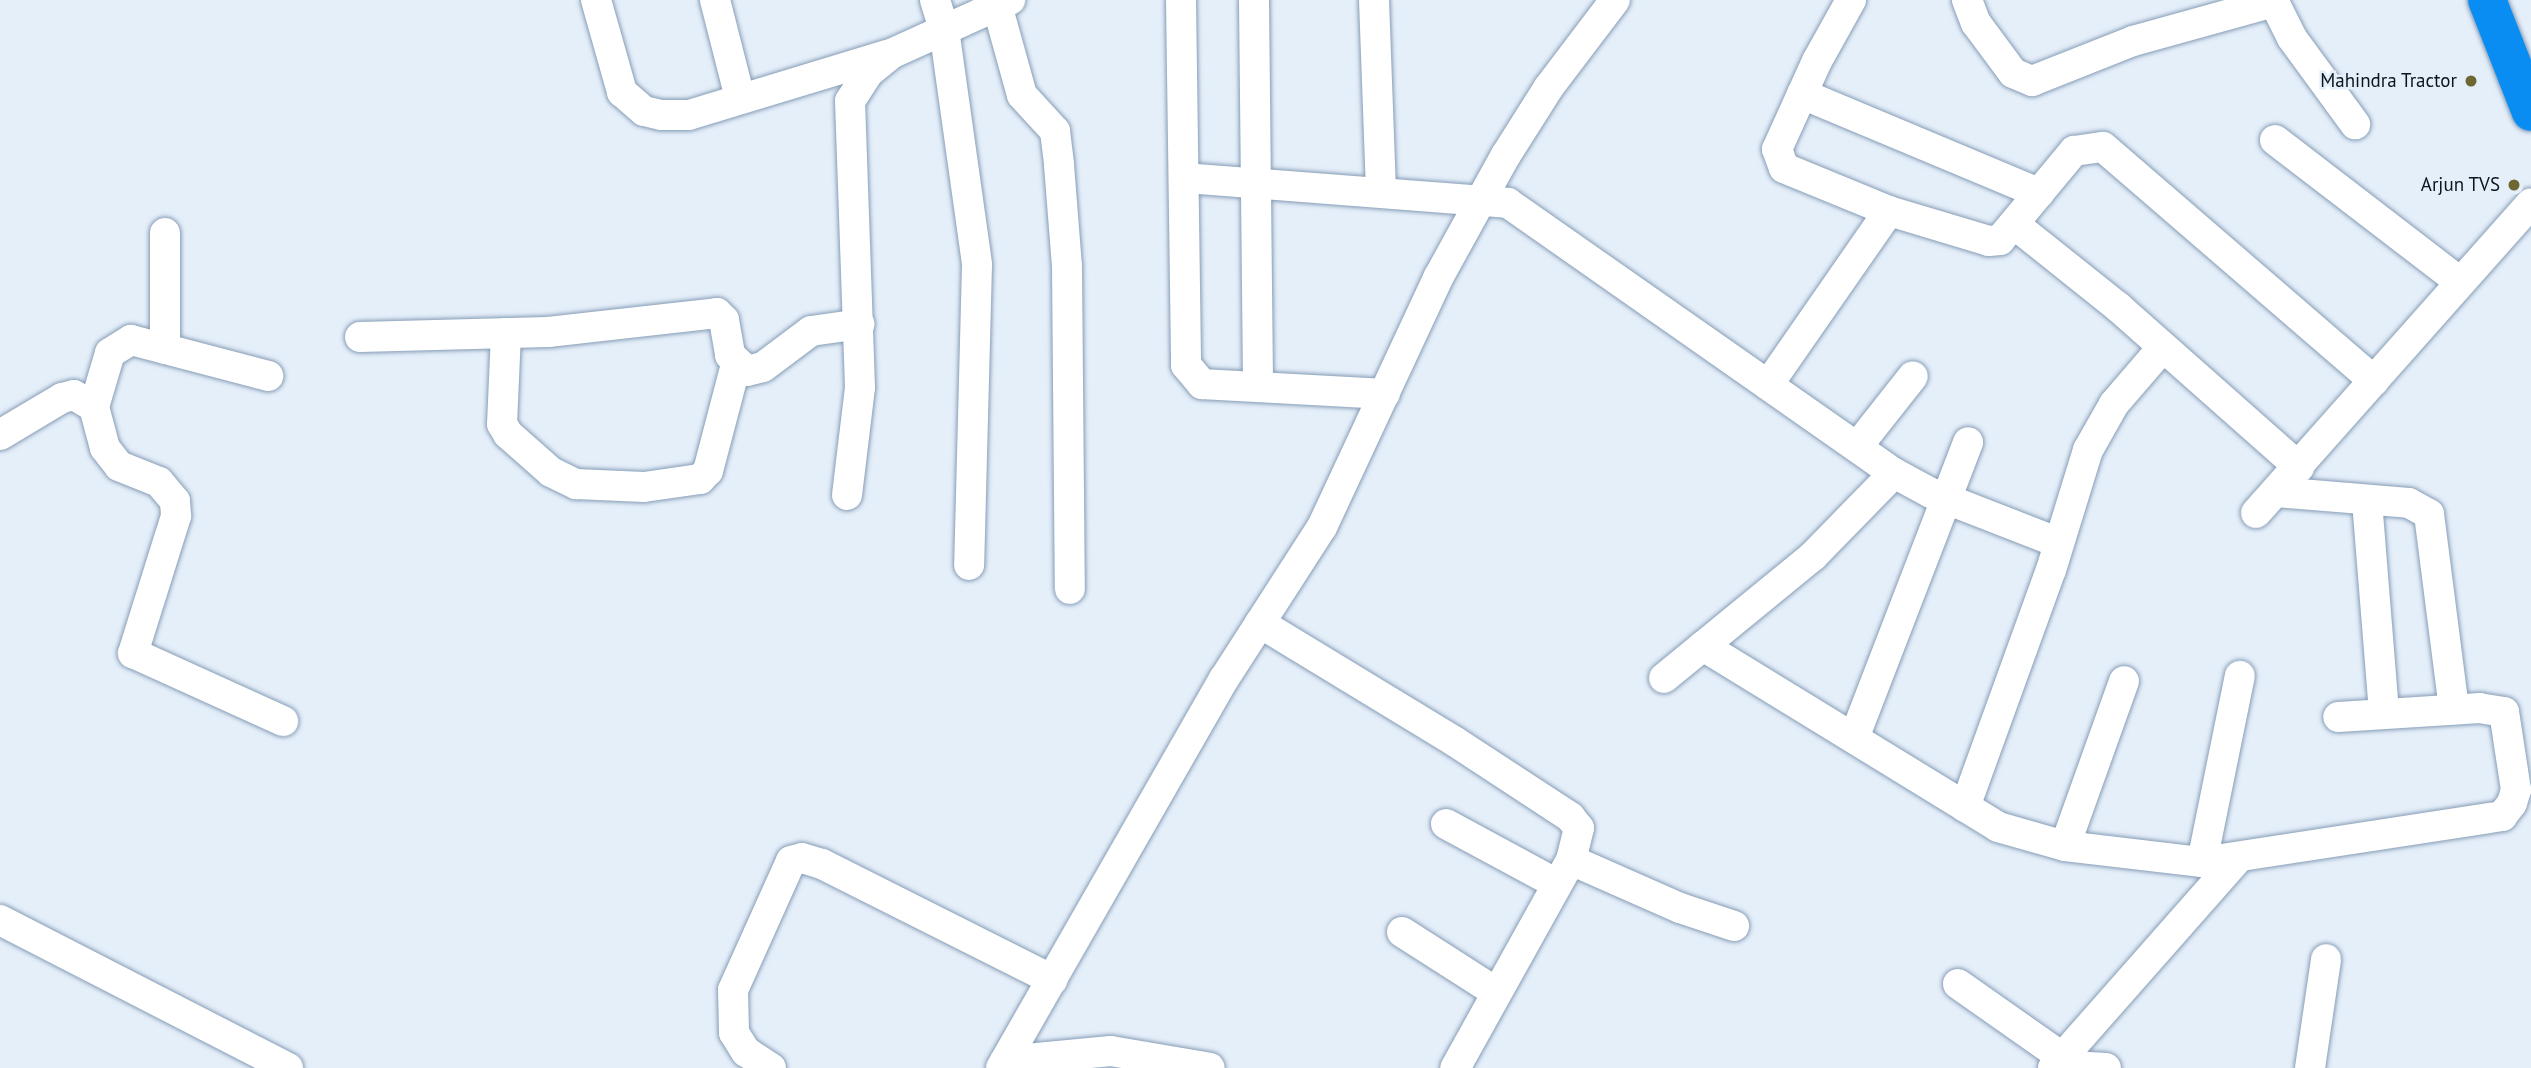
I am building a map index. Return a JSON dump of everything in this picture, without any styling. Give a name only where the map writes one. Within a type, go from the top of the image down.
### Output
[{"type":"highway","points":[[2487,0],[2531,112]]},
{"type":"highway","points":[[2515,0],[2531,45]]},
{"type":"street","points":[[596,0],[622,92],[645,111],[689,115],[891,54],[1003,3],[1022,95],[1055,131],[1059,165],[1067,266],[1070,589]]},
{"type":"street","points":[[715,0],[740,98]]},
{"type":"street","points":[[935,0],[944,29],[977,265],[969,565]]},
{"type":"street","points":[[1181,0],[1186,365],[1202,384],[1385,394]]},
{"type":"street","points":[[1254,0],[1253,181],[1258,387]]},
{"type":"street","points":[[1374,0],[1381,190]]},
{"type":"street","points":[[1003,1065],[1260,623],[1322,527],[1438,278],[1482,197],[1549,87],[1615,0]]},
{"type":"street","points":[[1851,0],[1777,149],[1777,160],[1784,168],[1889,211],[1989,241],[2000,240],[2074,151],[2103,147],[2374,381]]},
{"type":"street","points":[[1967,0],[1976,23],[2013,73],[2032,81],[2133,41],[2273,1],[2292,38],[2355,124]]},
{"type":"street","points":[[847,495],[860,387],[860,324],[850,101],[869,72],[891,54]]},
{"type":"street","points":[[1802,94],[2039,193]]},
{"type":"street","points":[[2275,140],[2460,282]]},
{"type":"street","points":[[1185,177],[1482,197],[1524,210],[1894,473],[1948,499],[2059,542]]},
{"type":"street","points":[[2454,709],[2429,514],[2409,503],[2266,503],[2531,203]]},
{"type":"street","points":[[1768,385],[1889,211]]},
{"type":"street","points":[[2014,224],[2163,347],[2299,467]]},
{"type":"street","points":[[164,349],[166,233]]},
{"type":"street","points":[[360,337],[506,333],[717,313],[724,320],[736,365],[708,471],[700,479],[644,486],[576,484],[551,472],[508,434],[502,424],[506,333]]},
{"type":"street","points":[[736,365],[747,371],[763,368],[811,331],[860,324]]},
{"type":"street","points":[[268,376],[131,340],[118,344],[110,353],[94,407],[105,447],[119,466],[159,482],[174,501],[176,516],[134,653],[283,721]]},
{"type":"street","points":[[1965,807],[2099,427],[2163,347]]},
{"type":"street","points":[[1857,447],[1913,376]]},
{"type":"street","points":[[0,435],[62,398],[74,395],[94,407]]},
{"type":"street","points":[[1854,737],[1968,442]]},
{"type":"street","points":[[1664,678],[1814,556],[1894,473]]},
{"type":"street","points":[[2367,501],[2384,712]]},
{"type":"street","points":[[1260,623],[1570,817],[1579,828],[1564,872],[1455,1068]]},
{"type":"street","points":[[1703,646],[1998,827],[2065,846],[2202,862],[2238,858],[2502,816],[2516,790],[2504,712],[2454,709],[2338,717]]},
{"type":"street","points":[[2202,862],[2240,676]]},
{"type":"street","points":[[2065,846],[2124,681]]},
{"type":"street","points":[[1446,824],[1564,872],[1734,926]]},
{"type":"street","points":[[771,1068],[746,1052],[734,1033],[733,990],[783,871],[791,861],[802,858],[822,864],[1053,980]]},
{"type":"street","points":[[2057,1063],[2238,858]]},
{"type":"street","points":[[0,920],[288,1068]]},
{"type":"street","points":[[1402,932],[1496,992]]},
{"type":"street","points":[[2310,1068],[2326,959]]},
{"type":"street","points":[[1958,984],[2057,1063],[2106,1068]]},
{"type":"street","points":[[1003,1065],[1111,1051],[1210,1068]]},
{"type":"place","name":"Mahindra Tractor","points":[[2471,81]]},
{"type":"place","name":"Arjun TVS","points":[[2514,185]]}]
